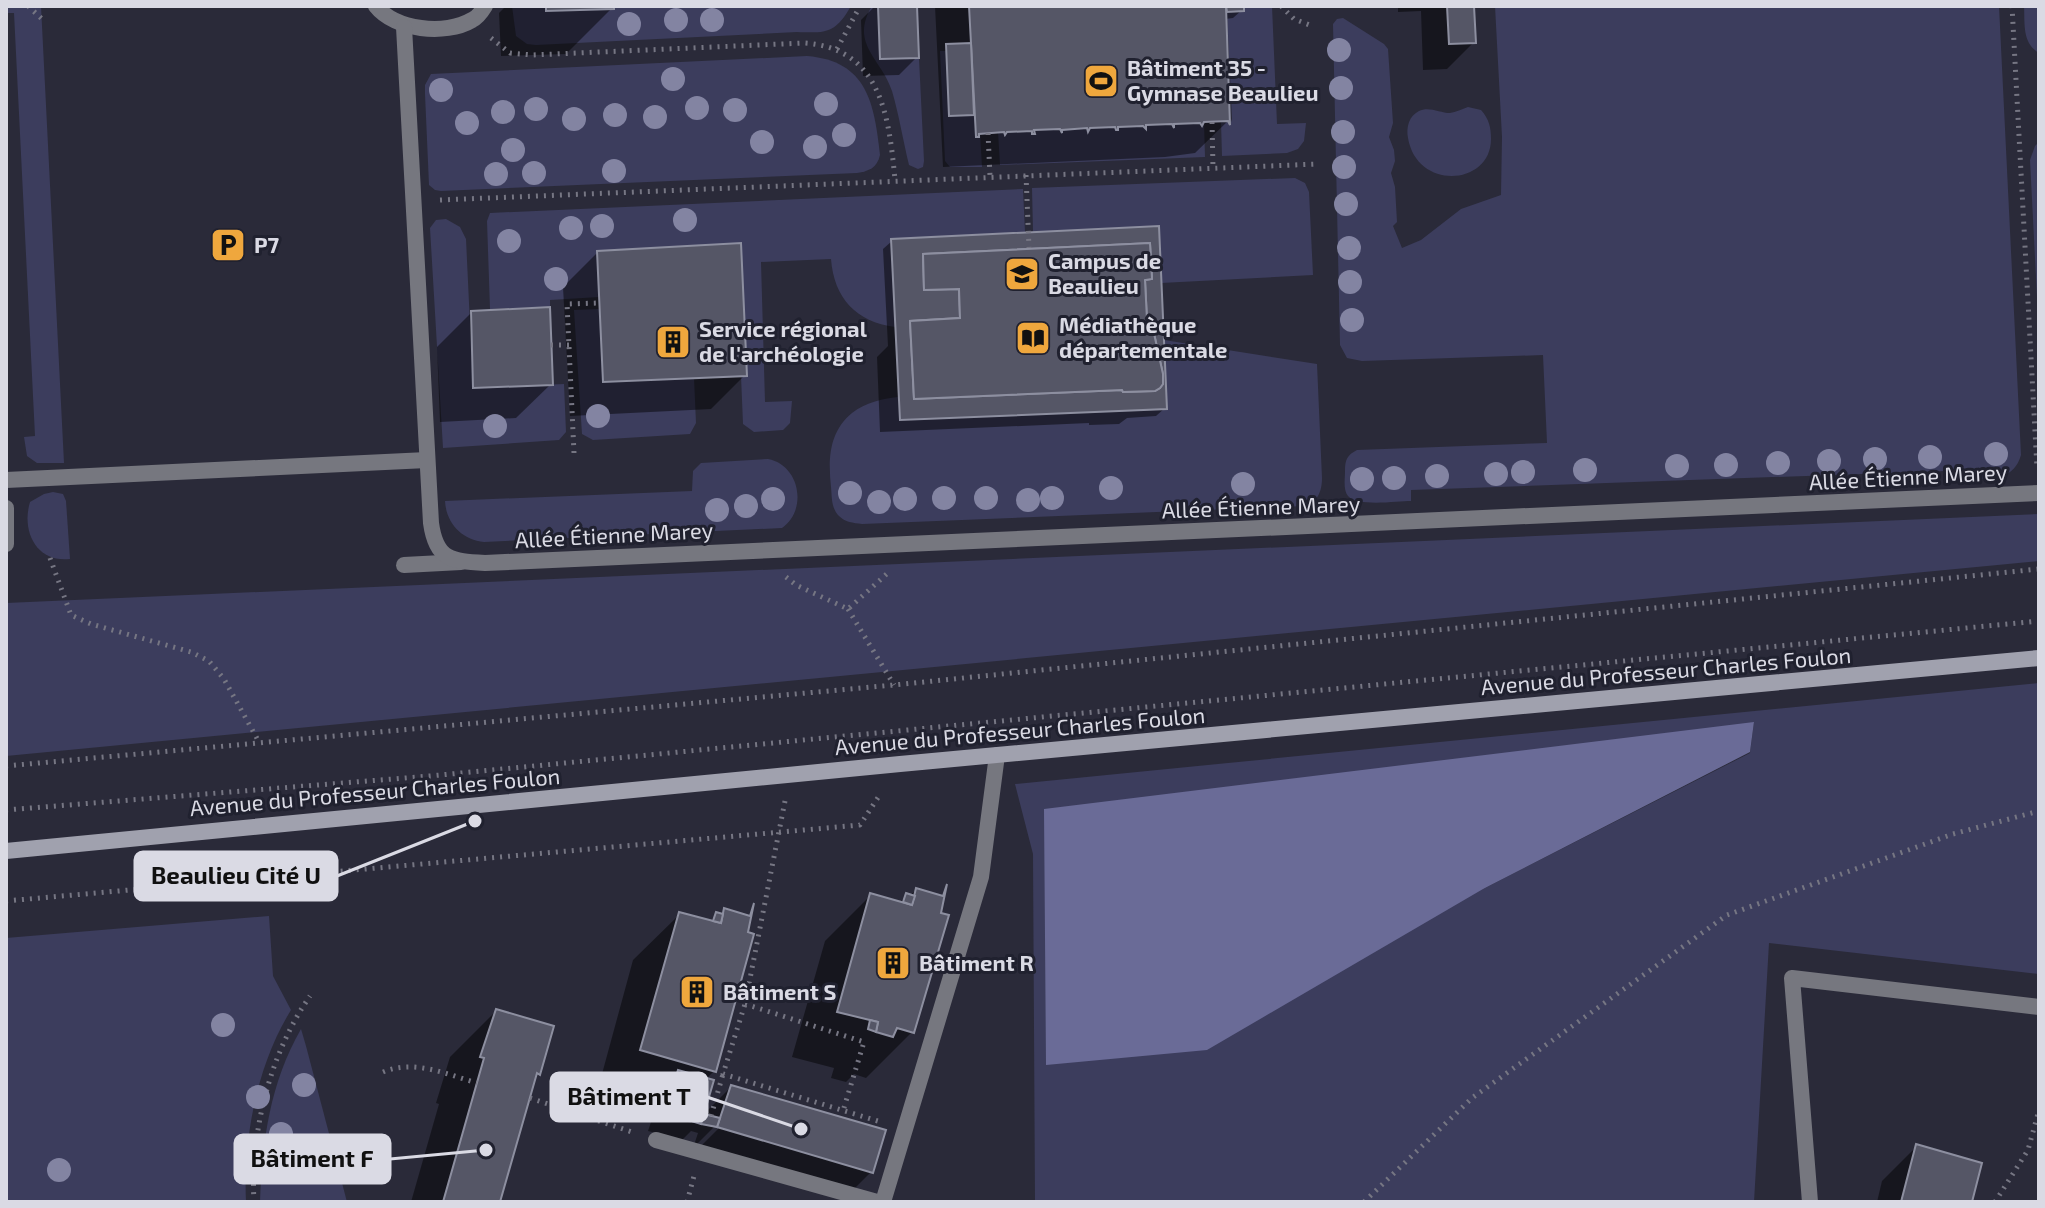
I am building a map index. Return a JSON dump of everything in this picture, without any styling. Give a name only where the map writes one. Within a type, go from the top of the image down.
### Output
[{"type":"main road","name":"Avenue du Professeur Charles Foulon","points":[[6,851],[2039,658]]},
{"type":"street","points":[[376,6],[390,20],[404,27],[451,26],[473,20],[485,6]]},
{"type":"street","points":[[404,27],[434,542],[446,556],[461,562]]},
{"type":"street","points":[[6,480],[427,460]]},
{"type":"street","name":"Allée Étienne Marey","points":[[404,565],[2039,493]]},
{"type":"street","points":[[6,508],[6,544]]},
{"type":"street","points":[[883,1202],[981,877],[997,755]]},
{"type":"street","points":[[1810,1202],[1792,978],[2039,1007]]},
{"type":"street","points":[[656,1140],[877,1202]]},
{"type":"path","points":[[28,6],[42,19]]},
{"type":"path","points":[[837,49],[860,6]]},
{"type":"path","points":[[1281,6],[1294,19],[1312,26]]},
{"type":"path","points":[[2012,6],[2039,493]]},
{"type":"path","points":[[473,20],[510,53],[532,55],[804,43],[837,49],[856,61],[878,90],[895,180]]},
{"type":"path","points":[[1212,122],[1213,168]]},
{"type":"path","points":[[988,133],[990,176]]},
{"type":"path","points":[[414,201],[1318,164]]},
{"type":"path","points":[[1026,175],[1029,248]]},
{"type":"path","points":[[574,453],[567,304],[599,303]]},
{"type":"path","points":[[551,345],[569,345]]},
{"type":"path","points":[[848,609],[885,579],[894,565],[899,544]]},
{"type":"path","points":[[768,550],[779,570],[796,585],[848,609],[894,685]]},
{"type":"path","points":[[50,558],[71,615],[91,624],[191,652],[209,661],[224,679],[259,742]]},
{"type":"path","points":[[6,766],[894,685],[2039,569]]},
{"type":"path","points":[[6,810],[430,776],[2039,621]]},
{"type":"path","points":[[6,901],[860,825],[900,764]]},
{"type":"path","points":[[1364,1202],[1472,1098],[1727,915],[1953,834],[2039,811]]},
{"type":"path","points":[[711,1116],[745,1004],[778,833]]},
{"type":"path","points":[[254,1202],[257,1140],[274,1066],[295,1018],[310,996]]},
{"type":"path","points":[[745,1004],[864,1042],[843,1111]]},
{"type":"path","points":[[383,1072],[404,1066],[420,1067],[477,1083]]},
{"type":"path","points":[[723,1074],[905,1129]]},
{"type":"path","points":[[530,1098],[656,1140]]},
{"type":"path","points":[[1995,1202],[2028,1150],[2039,1110]]},
{"type":"shaded area","points":[[6,6],[41,6],[64,463],[37,463],[27,456],[24,437],[35,436],[14,13],[6,13]]},
{"type":"shaded area","points":[[512,6],[546,6],[547,11],[613,9],[614,6],[851,6],[835,27],[823,32],[536,45],[527,44],[516,36]]},
{"type":"shaded area","points":[[872,6],[878,6],[880,59],[919,58],[924,161],[923,167],[918,169],[909,165],[892,91],[866,41],[866,19]]},
{"type":"shaded area","points":[[1244,6],[1272,6],[1277,124],[1306,123],[1304,141],[1298,149],[1287,153],[1222,156],[1221,122],[1228,121],[1230,125],[1232,119],[1227,12],[1243,11]]},
{"type":"shaded area","points":[[1495,6],[1999,6],[2021,455],[2014,469],[2003,476],[1974,479],[1972,470],[1411,490],[1411,501],[1387,502],[1360,501],[1348,496],[1345,464],[1357,450],[1547,443],[1543,355],[1362,361],[1347,358],[1340,345],[1333,24],[1343,18],[1388,49],[1393,123],[1389,137],[1394,150],[1395,161],[1391,173],[1397,222],[1393,226],[1402,248],[1421,240],[1461,209],[1501,195],[1502,137]]},
{"type":"shaded area","points":[[2024,6],[2039,6],[2039,53],[2027,38]]},
{"type":"shaded area","points":[[940,51],[946,51],[974,115],[975,132],[980,133],[982,167],[950,167],[945,161]]},
{"type":"shaded area","points":[[807,56],[843,66],[864,88],[875,119],[880,155],[872,168],[857,173],[441,191],[429,185],[425,85],[431,74]]},
{"type":"shaded area","points":[[1468,107],[1481,110],[1488,120],[1491,139],[1488,155],[1479,166],[1453,176],[1438,174],[1425,167],[1414,155],[1408,138],[1408,126],[1413,116],[1423,110],[1450,113]]},
{"type":"shaded area","points":[[1204,122],[1205,157],[1000,165],[998,132],[1006,135],[1007,132],[1032,131],[1033,134],[1034,130],[1060,129],[1062,133],[1062,130],[1087,128],[1088,132],[1090,128],[1115,127],[1116,130],[1118,127],[1143,126],[1146,129],[1146,125],[1172,124],[1174,128],[1174,124],[1200,123],[1202,126]]},
{"type":"shaded area","points":[[2039,142],[2039,337],[2030,160]]},
{"type":"shaded area","points":[[1295,178],[1305,183],[1309,192],[1313,275],[1161,283],[1159,226],[1033,232],[1032,188]]},
{"type":"shaded area","points":[[1023,189],[1025,232],[891,239],[895,327],[869,320],[850,306],[837,285],[831,259],[761,262],[765,402],[792,401],[790,423],[783,430],[754,432],[743,424],[741,376],[747,375],[741,243],[597,251],[599,297],[550,300],[550,307],[490,309],[487,221],[490,213]]},
{"type":"shaded area","points":[[446,219],[460,227],[466,239],[473,388],[564,384],[566,432],[559,440],[443,448],[430,228],[436,220]]},
{"type":"shaded area","points":[[599,309],[604,382],[694,378],[696,423],[690,434],[593,440],[582,434],[574,310]]},
{"type":"shaded area","points":[[1164,340],[1317,364],[1322,478],[1320,492],[1313,502],[1304,506],[862,524],[844,520],[835,510],[830,477],[834,437],[844,420],[863,406],[898,397],[900,420]]},
{"type":"shaded area","points":[[768,459],[787,470],[797,489],[795,510],[782,528],[484,542],[462,534],[452,523],[446,509],[445,501],[692,491],[693,471],[701,463]]},
{"type":"shaded area","points":[[53,492],[63,494],[66,501],[70,559],[58,559],[40,551],[30,534],[30,502]]},
{"type":"shaded area","points":[[2039,514],[2039,561],[6,756],[6,603]]},
{"type":"shaded area","points":[[2039,683],[2039,974],[1769,943],[1754,1202],[1035,1202],[1033,854],[1015,784]],"holes":[[[1754,722],[1750,753],[1483,889]]]},
{"type":"shaded area","points":[[1754,722],[1750,752],[1483,889],[1207,1050],[1046,1065],[1044,809]]},
{"type":"shaded area","points":[[269,916],[273,976],[291,1010],[269,1054],[255,1103],[247,1153],[246,1202],[6,1202],[6,938]]},
{"type":"shaded area","points":[[301,1029],[347,1202],[260,1202],[263,1157],[275,1091],[290,1049]]},
{"type":"building","points":[[546,6],[614,6],[614,9],[546,11]]},
{"type":"building","points":[[878,6],[917,6],[919,58],[880,59]]},
{"type":"building","name":"Bâtiment 35 - Gymnase Beaulieu","points":[[969,6],[1226,6],[1230,125],[1228,121],[1204,122],[1202,126],[1200,123],[1174,124],[1174,128],[1172,124],[1146,125],[1146,129],[1143,126],[1118,127],[1118,130],[1115,127],[1090,128],[1088,132],[1087,128],[1062,130],[1062,133],[1060,129],[1034,130],[1035,134],[1032,131],[1007,132],[1005,135],[1004,132],[979,134],[976,137]]},
{"type":"building","points":[[1226,6],[1244,6],[1244,11],[1227,12]]},
{"type":"building","points":[[1447,6],[1474,6],[1476,43],[1449,44]]},
{"type":"building","points":[[971,43],[974,115],[949,116],[946,44]]},
{"type":"building","points":[[1159,226],[1167,409],[900,420],[891,239]],"holes":[[[1150,243],[1152,279],[1145,280],[1147,320],[1151,320],[1163,374],[1163,384],[1155,391],[914,399],[910,321],[960,318],[959,289],[924,290],[923,254]]]},
{"type":"building","name":"Service régional de l'archéologie","points":[[741,243],[747,376],[603,382],[597,251]]},
{"type":"building","name":"Médiathèque départementale","points":[[1150,243],[1152,279],[1145,280],[1147,320],[1151,320],[1163,374],[1160,388],[1155,391],[914,399],[910,321],[960,318],[959,289],[924,290],[923,254]]},
{"type":"building","points":[[550,307],[553,385],[473,388],[471,311]]},
{"type":"building","name":"Bâtiment R","points":[[947,884],[941,913],[949,915],[914,1033],[897,1028],[893,1037],[876,1032],[878,1022],[837,1012],[870,893],[912,905],[916,888],[943,896]]},
{"type":"building","points":[[906,893],[915,896],[912,905],[903,902]]},
{"type":"building","name":"Bâtiment S","points":[[754,903],[748,932],[754,934],[716,1072],[640,1050],[679,912],[721,923],[724,908],[750,916]]},
{"type":"building","points":[[716,912],[723,914],[721,923],[713,921]]},
{"type":"building","points":[[496,1009],[554,1026],[540,1075],[537,1073],[500,1202],[443,1202],[484,1058],[480,1057]]},
{"type":"building","points":[[870,1020],[878,1022],[876,1032],[868,1029]]},
{"type":"building","points":[[678,1070],[714,1080],[701,1124],[665,1113]]},
{"type":"building","points":[[731,1085],[886,1130],[873,1173],[717,1127]]},
{"type":"building","points":[[704,1114],[720,1118],[717,1127],[701,1124]]},
{"type":"building","points":[[1916,1144],[1982,1163],[1972,1202],[1901,1202]]},
{"type":"place","name":"Bâtiment 35 - Gymnase Beaulieu","points":[[1101,81]]},
{"type":"place","name":"P7","points":[[228,245]]},
{"type":"place","name":"Campus de Beaulieu","points":[[1022,274]]},
{"type":"place","name":"Médiathèque départementale","points":[[1033,338]]},
{"type":"place","name":"Service régional de l'archéologie","points":[[673,342]]},
{"type":"place","name":"Beaulieu Cité U","points":[[475,821]]},
{"type":"place","name":"Bâtiment R","points":[[893,963]]},
{"type":"place","name":"Bâtiment S","points":[[697,992]]},
{"type":"place","name":"Bâtiment T","points":[[801,1129]]},
{"type":"place","name":"Bâtiment F","points":[[486,1150]]}]
